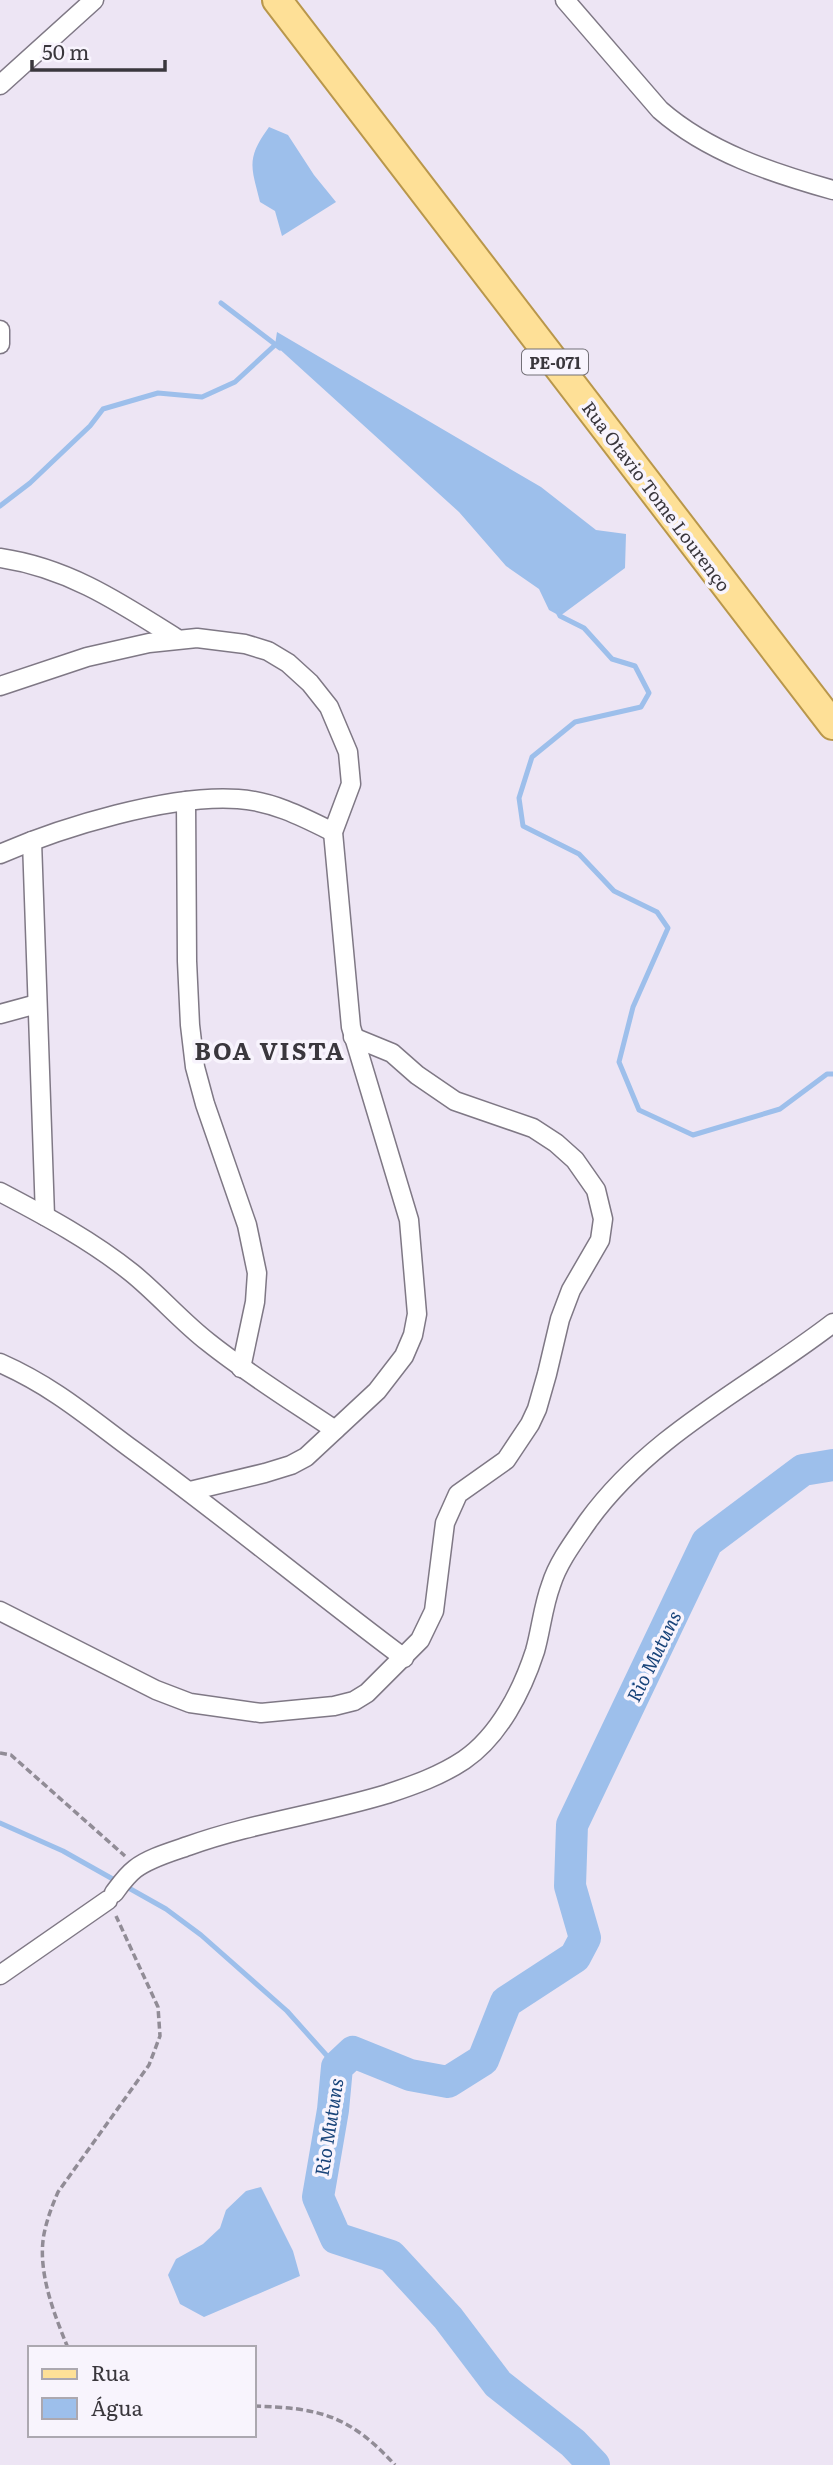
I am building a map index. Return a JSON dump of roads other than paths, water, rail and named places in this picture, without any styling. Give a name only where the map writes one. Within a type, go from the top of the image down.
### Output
[{"type":"main road","name":"Rua Otavio Tome Lourenço","points":[[277,0],[833,725]]},
{"type":"street","points":[[0,85],[94,0]]},
{"type":"street","points":[[565,0],[660,110],[676,123],[742,159],[789,178],[833,190]]},
{"type":"street","points":[[0,330],[0,344]]},
{"type":"street","points":[[0,558],[48,568],[113,597],[176,639]]},
{"type":"street","points":[[0,686],[87,657],[176,639],[216,639],[268,651],[288,663],[310,683],[329,707],[348,752],[351,784],[333,832],[353,1037],[409,1220],[417,1314],[413,1335],[404,1356],[377,1391],[306,1457],[291,1465],[190,1491]]},
{"type":"street","points":[[0,854],[32,841],[125,813],[186,802],[238,799],[257,802],[298,814],[333,832]]},
{"type":"street","points":[[186,802],[187,961],[195,1067],[247,1225],[257,1273],[255,1302],[241,1368]]},
{"type":"street","points":[[32,841],[45,1216]]},
{"type":"street","points":[[0,1014],[37,1004]]},
{"type":"street","points":[[0,1611],[156,1690],[190,1703],[261,1713],[334,1706],[354,1701],[367,1693],[420,1640],[434,1611],[445,1523],[453,1502],[470,1484],[506,1460],[530,1424],[537,1409],[560,1320],[571,1290],[600,1240],[603,1219],[596,1190],[575,1160],[556,1143],[533,1128],[455,1101],[392,1053],[353,1037]]},
{"type":"street","points":[[0,1192],[110,1256],[241,1368],[335,1430]]},
{"type":"street","points":[[0,1975],[111,1896],[132,1872],[220,1835],[362,1801],[424,1782],[463,1761],[480,1748],[494,1732],[522,1684],[534,1652],[551,1583],[589,1520],[618,1485],[676,1431],[803,1346],[833,1322]]},
{"type":"street","points":[[0,1363],[55,1391],[190,1491],[404,1658]]},
{"type":"water","points":[[269,127],[288,135],[314,175],[336,202],[282,236],[275,211],[260,202],[252,163],[257,147]]},
{"type":"water","points":[[277,332],[541,487],[596,530],[626,534],[625,568],[560,616],[549,610],[539,589],[506,566],[459,512],[275,345]]},
{"type":"water","points":[[261,2187],[293,2251],[300,2276],[204,2317],[180,2304],[168,2275],[176,2259],[203,2244],[220,2228],[226,2210],[246,2191]]},
{"type":"waterway","points":[[221,303],[280,348]]},
{"type":"waterway","points":[[0,506],[30,483],[90,426],[103,409],[158,393],[202,397],[235,382],[275,345]]},
{"type":"waterway","points":[[558,612],[560,616],[584,628],[612,659],[635,666],[649,693],[641,707],[575,722],[532,757],[519,798],[523,826],[579,854],[614,891],[657,912],[668,928],[633,1007],[619,1062],[639,1110],[693,1135],[780,1109],[827,1074],[833,1074]]},
{"type":"waterway","name":"Rio Mutuns","points":[[594,2465],[573,2443],[498,2384],[448,2318],[391,2256],[336,2238],[318,2197],[333,2110],[337,2067],[353,2052],[410,2075],[448,2082],[483,2060],[506,2002],[575,1957],[585,1938],[570,1886],[572,1825],[707,1542],[803,1470],[833,1465]]},
{"type":"waterway","points":[[0,1823],[63,1851],[166,1909],[201,1935],[287,2011],[337,2067]]},
{"type":"district","name":"BOA VISTA","points":[[270,1049]]}]
